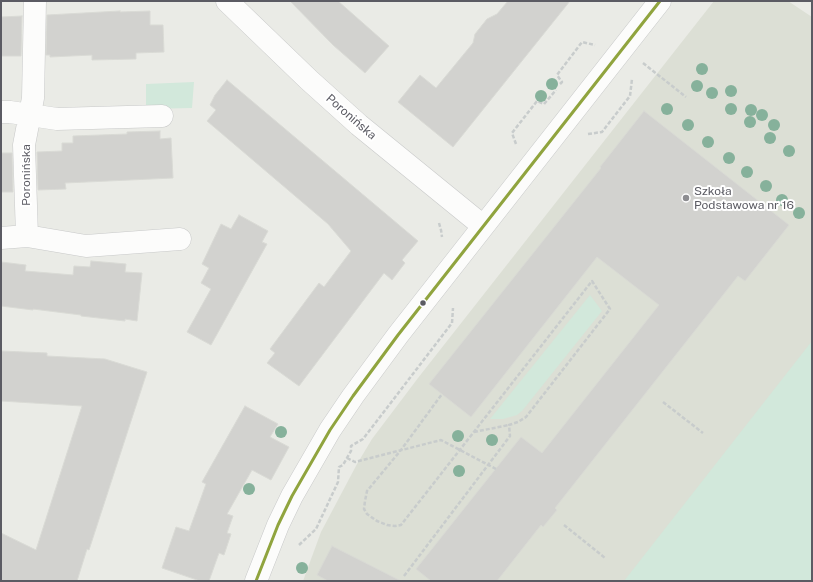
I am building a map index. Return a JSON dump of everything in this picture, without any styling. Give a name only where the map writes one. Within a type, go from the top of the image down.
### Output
[{"type":"street","name":"Poronińska","points":[[26,236],[24,144],[33,98],[35,1]]},
{"type":"street","name":"Poronińska","points":[[227,1],[309,80],[359,125],[483,226]]},
{"type":"street","points":[[256,581],[278,525],[292,496],[330,430],[353,396],[483,226],[660,1]]},
{"type":"street","points":[[1,112],[30,114],[57,119],[162,116]]},
{"type":"street","points":[[1,238],[26,236],[86,246],[180,239]]},
{"type":"path","points":[[639,60],[686,97]]},
{"type":"path","points":[[442,394],[401,450],[367,491],[364,509],[367,514],[377,522],[387,525],[400,525],[473,432],[592,281],[610,309],[526,417],[509,425],[473,432]]},
{"type":"path","points":[[343,465],[351,451],[351,446],[363,439],[452,323],[454,303]]},
{"type":"path","points":[[663,402],[703,433]]},
{"type":"path","points":[[404,576],[510,436],[509,425]]},
{"type":"path","points":[[347,458],[355,462],[441,440],[496,469]]},
{"type":"path","points":[[297,546],[316,530],[338,482],[339,467]]},
{"type":"path","points":[[564,525],[605,558]]},
{"type":"shaded area","name":"Szkoła Podstawowa nr 16","points":[[714,1],[788,1],[812,17],[812,581],[303,581],[321,532],[372,439],[418,378]]},
{"type":"green space","points":[[194,82],[192,108],[146,109],[146,84]]},
{"type":"green space","points":[[590,295],[602,311],[522,411],[517,415],[503,419],[490,419]]},
{"type":"green space","points":[[812,341],[812,581],[624,581]]},
{"type":"building","points":[[290,1],[338,1],[389,46],[365,73],[333,45]]},
{"type":"building","points":[[508,1],[570,1],[453,147],[398,102],[420,75],[436,88],[473,43],[475,34],[487,19],[497,14]]},
{"type":"building","points":[[150,11],[150,25],[163,25],[164,52],[136,53],[136,59],[92,60],[92,55],[50,57],[50,55],[46,55],[47,15]]},
{"type":"building","points":[[22,16],[21,56],[1,56],[1,17]]},
{"type":"building","points":[[227,80],[418,241],[402,260],[405,263],[392,280],[384,273],[299,386],[267,363],[275,353],[270,349],[319,283],[324,287],[351,251],[328,224],[207,121],[216,110],[210,105],[215,95]]},
{"type":"building","points":[[644,111],[789,225],[745,281],[738,276],[555,508],[557,510],[543,527],[541,525],[497,581],[431,581],[416,569],[521,437],[542,453],[659,305],[597,257],[471,417],[429,384],[601,168],[600,167]]},
{"type":"building","points":[[160,131],[160,139],[171,138],[173,178],[65,183],[66,189],[38,190],[37,152],[62,151],[62,143],[73,143],[73,136]]},
{"type":"building","points":[[1,153],[12,153],[13,192],[1,192]]},
{"type":"building","points":[[239,215],[268,231],[262,242],[267,244],[211,345],[187,332],[211,289],[201,283],[209,268],[202,264],[221,224],[231,229]]},
{"type":"building","points":[[91,261],[126,264],[125,272],[142,273],[137,321],[125,319],[125,321],[1,306],[1,262],[26,265],[25,271],[73,275],[74,266],[90,267]]},
{"type":"building","points":[[1,351],[47,353],[47,356],[105,359],[147,372],[89,550],[87,549],[77,581],[1,581],[1,533],[36,550],[82,406],[1,401]]},
{"type":"building","points":[[245,406],[278,424],[270,437],[289,447],[271,480],[252,470],[227,514],[233,516],[227,533],[231,534],[224,555],[219,553],[209,581],[200,581],[162,568],[176,527],[189,531],[206,484],[202,482]]},
{"type":"building","points":[[332,546],[401,581],[328,581],[317,575]]},
{"type":"transit line","points":[[256,581],[278,525],[292,496],[330,430],[353,396],[398,335],[660,1]]},
{"type":"place","name":"Szkoła Podstawowa nr 16","points":[[686,198]]}]
